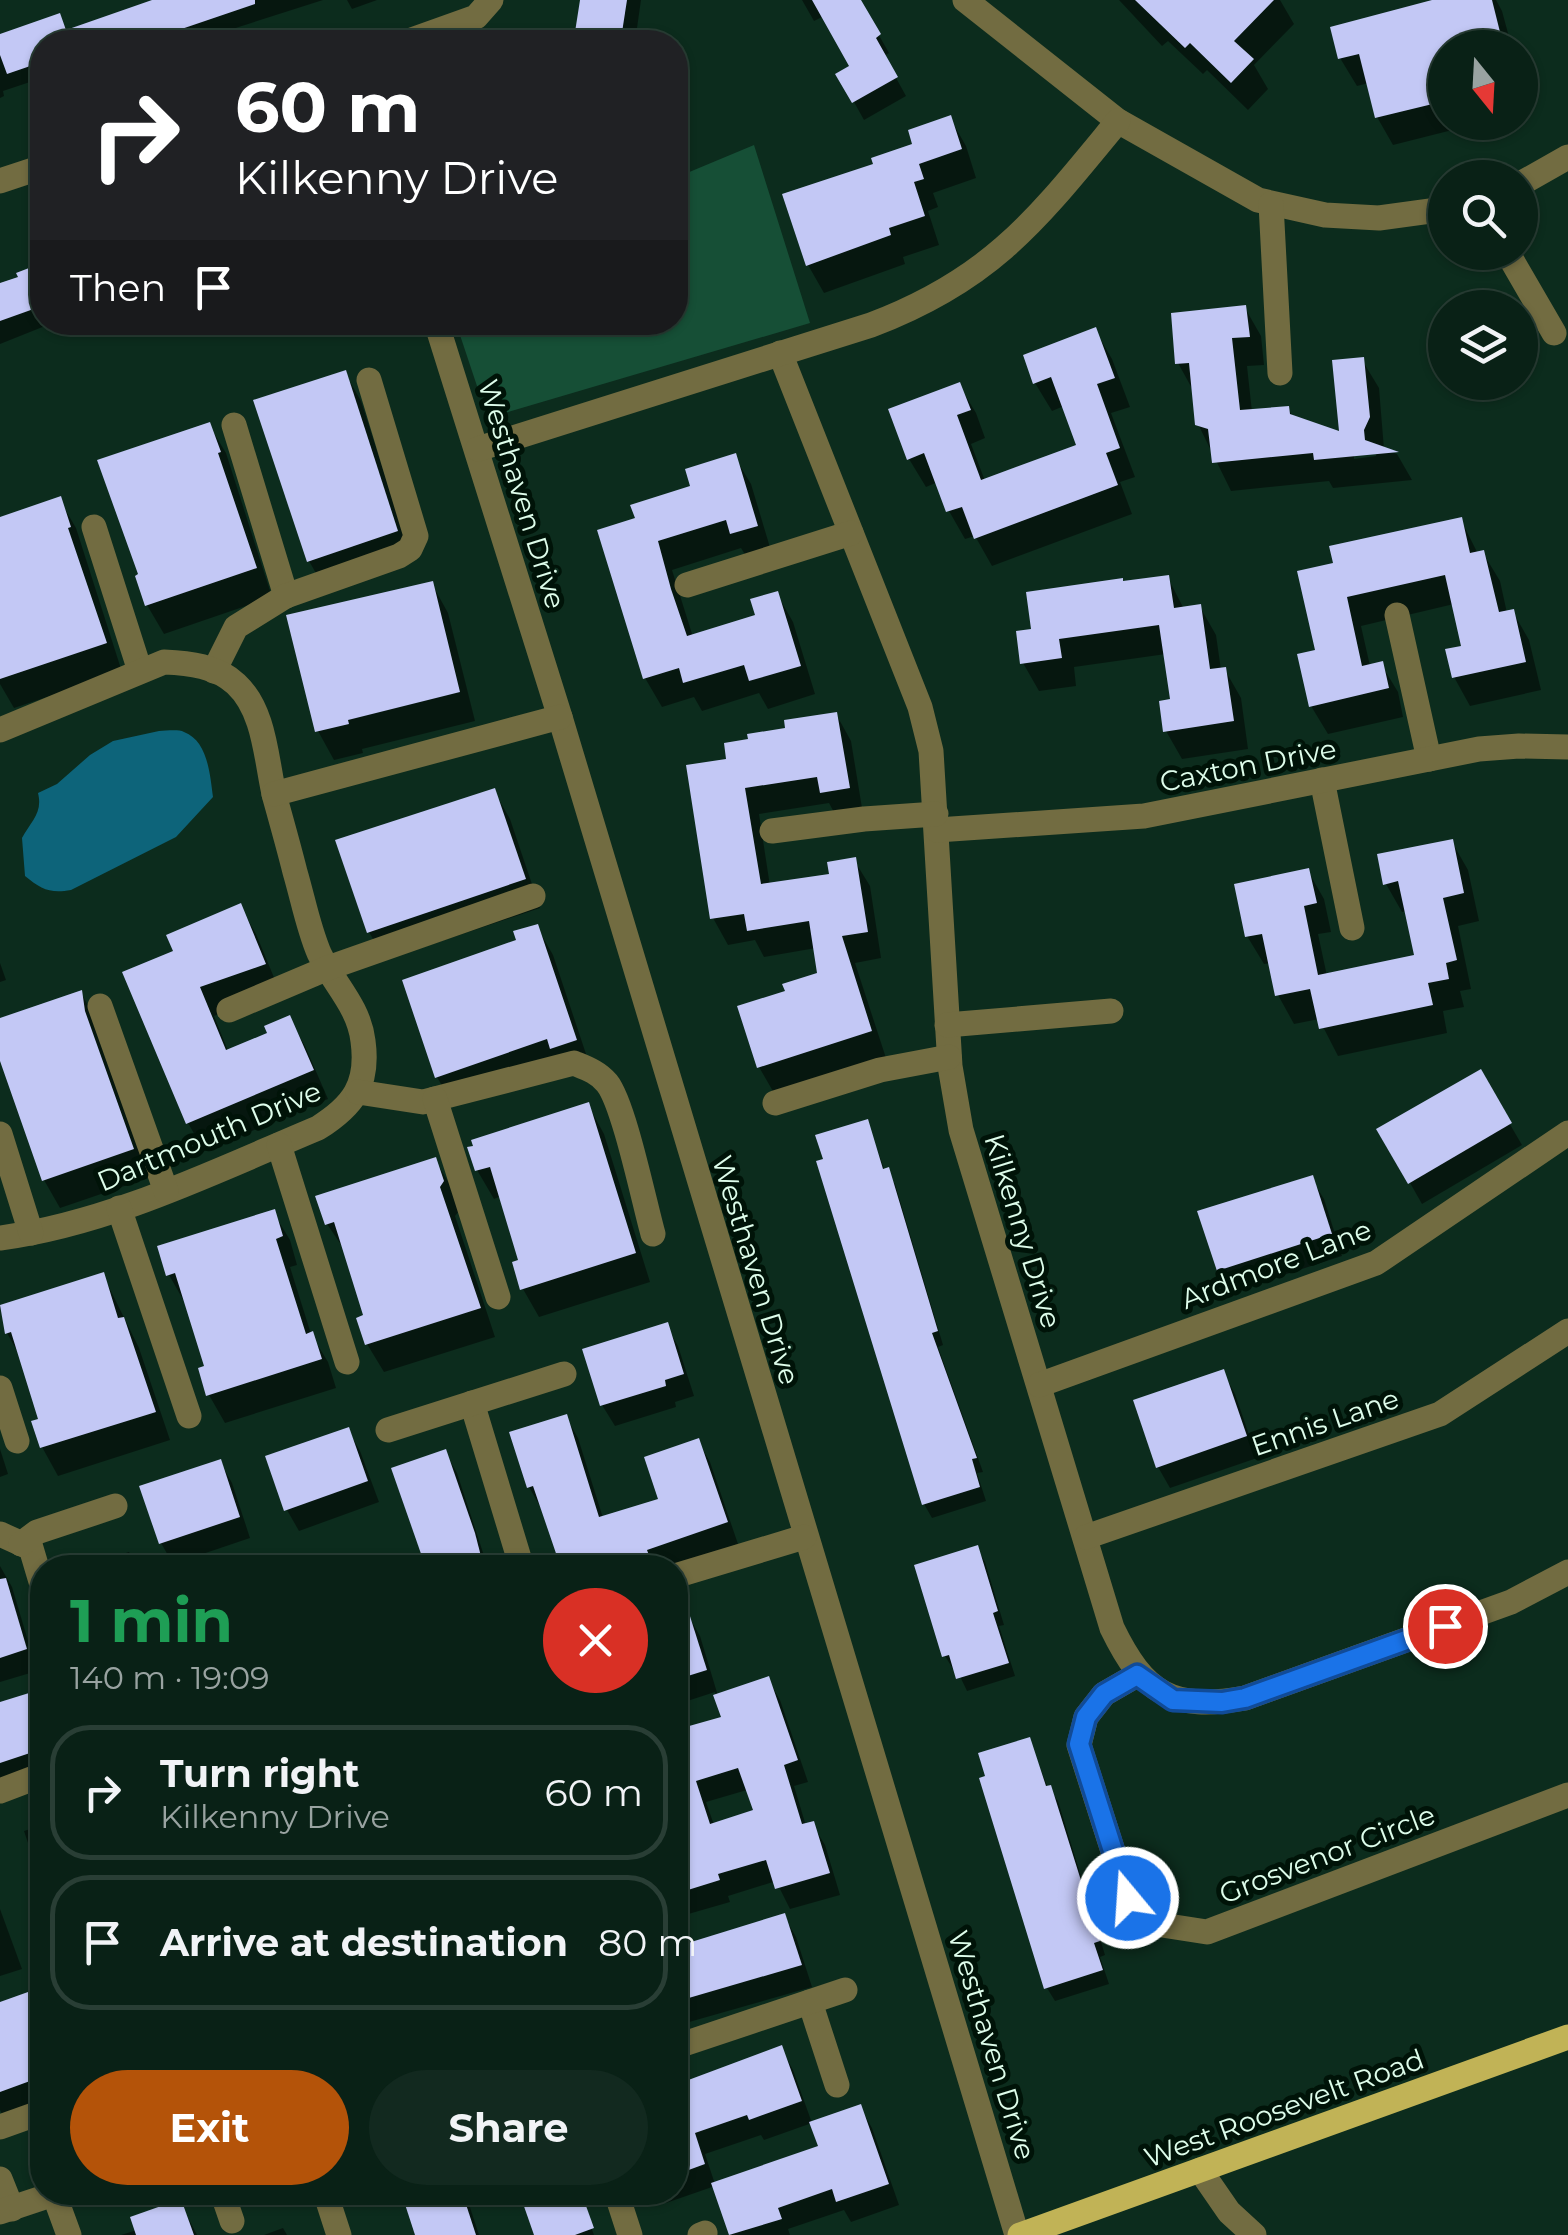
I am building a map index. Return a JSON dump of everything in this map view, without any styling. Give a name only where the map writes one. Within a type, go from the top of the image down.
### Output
[{"type":"main road","name":"West Roosevelt Road","points":[[1019,2235],[1568,2037]]},
{"type":"street","points":[[441,30],[476,18],[491,0]]},
{"type":"street","points":[[965,0],[1118,121],[1258,200],[1324,215],[1379,218],[1428,211]]},
{"type":"street","points":[[478,449],[900,314],[967,279],[1033,222],[1118,121]]},
{"type":"street","points":[[1538,174],[1568,157]]},
{"type":"street","points":[[0,181],[30,170]]},
{"type":"street","points":[[1271,204],[1280,373]]},
{"type":"street","points":[[1518,270],[1554,333]]},
{"type":"street","name":"Westhaven Drive","points":[[440,335],[560,717],[804,1537],[1019,2235]]},
{"type":"street","name":"Kilkenny Drive","points":[[780,353],[920,707],[931,751],[949,1057],[961,1130],[1112,1628],[1137,1675]]},
{"type":"street","points":[[0,730],[164,662],[190,663],[214,671],[236,627],[286,596],[400,556],[410,548],[416,536],[369,380]]},
{"type":"street","points":[[234,425],[286,596]]},
{"type":"street","points":[[94,528],[140,671]]},
{"type":"street","points":[[687,585],[851,533]]},
{"type":"street","points":[[1397,615],[1429,759]]},
{"type":"street","name":"Dartmouth Drive","points":[[0,1238],[31,1233],[166,1191],[318,1128],[342,1113],[358,1092],[364,1069],[364,1040],[356,1013],[312,933],[261,730],[236,684],[214,671]]},
{"type":"street","points":[[274,794],[560,717]]},
{"type":"street","name":"Caxton Drive","points":[[772,831],[864,819],[936,822],[1144,816],[1429,759],[1499,748],[1568,747]]},
{"type":"street","points":[[1322,780],[1352,928]]},
{"type":"street","points":[[229,1010],[328,968],[533,896]]},
{"type":"street","points":[[100,1006],[166,1191]]},
{"type":"street","points":[[947,1025],[1111,1010]]},
{"type":"street","points":[[775,1103],[880,1070],[949,1057]]},
{"type":"street","points":[[358,1092],[423,1102],[574,1063],[592,1070],[609,1085],[619,1110],[653,1234]]},
{"type":"street","points":[[434,1099],[498,1297]]},
{"type":"street","name":"Ardmore Lane","points":[[1038,1386],[1376,1262],[1568,1133]]},
{"type":"street","points":[[0,1134],[31,1233]]},
{"type":"street","points":[[278,1145],[347,1362]]},
{"type":"street","points":[[119,1208],[189,1416]]},
{"type":"street","name":"Ennis Lane","points":[[1086,1538],[1440,1414],[1568,1331]]},
{"type":"street","points":[[388,1430],[564,1374]]},
{"type":"street","points":[[0,1388],[17,1441]]},
{"type":"street","points":[[472,1403],[518,1555]]},
{"type":"street","points":[[10,1539],[115,1506]]},
{"type":"street","points":[[688,1572],[804,1537]]},
{"type":"street","points":[[10,1539],[31,1548],[33,1555]]},
{"type":"street","points":[[1137,1675],[1173,1700],[1222,1702],[1245,1698],[1565,1582]]},
{"type":"street","name":"Grosvenor Circle","points":[[1137,1675],[1104,1694],[1086,1717],[1079,1744],[1128,1898],[1162,1924],[1207,1932],[1568,1795]]},
{"type":"street","points":[[0,1791],[30,1780]]},
{"type":"street","points":[[688,2043],[845,1990]]},
{"type":"street","points":[[810,2002],[837,2085]]},
{"type":"street","points":[[0,2127],[30,2116]]},
{"type":"street","points":[[1200,2170],[1228,2212],[1254,2235]]},
{"type":"street","points":[[0,2180],[6,2211],[30,2203]]},
{"type":"street","points":[[60,2205],[69,2235]]},
{"type":"street","points":[[226,2205],[232,2222]]},
{"type":"street","points":[[329,2205],[339,2235]]},
{"type":"street","points":[[620,2205],[630,2235]]},
{"type":"green space","points":[[754,145],[810,323],[505,413],[488,407],[460,335],[688,335],[688,173]]},
{"type":"water","points":[[159,731],[181,731],[198,743],[206,760],[213,797],[176,837],[71,890],[46,889],[25,876],[22,838],[38,812],[38,793],[57,784],[113,741]]},
{"type":"building","points":[[152,0],[255,0],[255,4],[179,30],[66,30]]},
{"type":"building","points":[[580,0],[627,0],[622,30],[575,30]]},
{"type":"building","points":[[812,0],[861,0],[881,34],[876,38],[898,77],[852,103],[835,74],[849,66]]},
{"type":"building","points":[[1135,0],[1274,0],[1234,41],[1254,59],[1231,83],[1190,43],[1185,48]]},
{"type":"building","points":[[1432,0],[1492,0],[1500,30],[1428,30],[1428,105],[1375,118],[1359,54],[1338,59],[1330,27]]},
{"type":"building","points":[[60,13],[66,30],[30,30],[30,66],[7,74],[0,55],[0,34]]},
{"type":"building","points":[[951,115],[962,149],[919,164],[924,179],[914,182],[925,216],[889,228],[891,235],[806,266],[782,194],[873,164],[871,158],[912,144],[908,130]]},
{"type":"building","points":[[30,268],[30,310],[0,321],[0,283],[18,277],[16,273]]},
{"type":"building","points":[[1246,305],[1250,337],[1232,338],[1240,410],[1289,406],[1290,414],[1339,431],[1332,360],[1364,357],[1370,417],[1364,430],[1365,440],[1399,452],[1314,460],[1313,453],[1212,463],[1208,429],[1195,425],[1189,363],[1175,364],[1171,313]]},
{"type":"building","points":[[1096,327],[1115,378],[1097,384],[1120,448],[1106,453],[1118,485],[974,539],[962,507],[946,512],[924,453],[907,460],[888,409],[960,382],[971,410],[957,415],[981,480],[1076,445],[1051,377],[1033,384],[1023,355]]},
{"type":"building","points":[[346,370],[398,531],[307,562],[253,400]]},
{"type":"building","points":[[210,422],[257,568],[145,606],[135,576],[138,574],[97,460]]},
{"type":"building","points":[[736,453],[758,526],[730,534],[726,520],[658,541],[671,589],[687,636],[755,615],[750,599],[778,591],[801,666],[749,681],[744,665],[683,683],[679,668],[643,679],[597,530],[635,518],[630,505],[690,486],[685,469]]},
{"type":"building","points":[[61,496],[107,643],[0,679],[0,517]]},
{"type":"building","points":[[1462,517],[1470,553],[1484,550],[1499,612],[1514,609],[1526,662],[1452,678],[1445,649],[1461,646],[1445,575],[1347,597],[1362,666],[1383,661],[1389,688],[1309,707],[1297,654],[1315,650],[1297,571],[1333,563],[1329,546]]},
{"type":"building","points":[[1169,575],[1174,608],[1201,604],[1210,669],[1226,667],[1234,721],[1163,732],[1159,701],[1170,699],[1159,625],[1059,639],[1062,658],[1020,664],[1016,631],[1031,629],[1026,592]]},
{"type":"building","points":[[433,581],[460,692],[315,732],[286,615]]},
{"type":"building","points":[[837,712],[850,788],[820,793],[817,777],[745,788],[761,884],[829,874],[827,862],[856,857],[868,932],[842,936],[872,1031],[757,1068],[737,1006],[785,991],[782,984],[817,973],[809,921],[747,931],[744,914],[710,919],[686,765],[726,759],[724,743],[748,739],[747,734],[785,728],[784,720]]},
{"type":"building","points":[[495,788],[526,879],[367,933],[335,840]]},
{"type":"building","points":[[1453,839],[1464,893],[1443,898],[1457,960],[1446,963],[1449,979],[1428,983],[1433,1005],[1319,1029],[1310,989],[1275,996],[1262,934],[1245,937],[1234,884],[1309,868],[1317,903],[1304,906],[1318,975],[1414,955],[1398,881],[1383,885],[1377,854]]},
{"type":"building","points":[[241,903],[266,964],[200,987],[226,1050],[267,1033],[264,1026],[290,1015],[314,1070],[186,1124],[122,972],[173,951],[166,935]]},
{"type":"building","points":[[538,924],[577,1040],[550,1049],[547,1039],[435,1078],[402,980],[516,940],[513,931]]},
{"type":"building","points":[[82,990],[85,1011],[134,1149],[42,1181],[0,1061],[0,1018]]},
{"type":"building","points":[[1481,1069],[1512,1123],[1408,1184],[1376,1129]]},
{"type":"building","points":[[589,1102],[636,1253],[520,1290],[512,1262],[518,1260],[490,1167],[475,1171],[467,1147],[473,1146],[471,1140]]},
{"type":"building","points":[[868,1119],[883,1169],[889,1167],[938,1331],[932,1333],[977,1458],[972,1459],[980,1487],[922,1505],[816,1161],[823,1159],[815,1135]]},
{"type":"building","points":[[436,1157],[444,1181],[440,1187],[481,1308],[365,1345],[356,1318],[363,1315],[334,1222],[325,1225],[315,1196]]},
{"type":"building","points":[[1313,1175],[1332,1234],[1217,1271],[1197,1211]]},
{"type":"building","points":[[275,1209],[283,1236],[276,1239],[306,1334],[313,1331],[322,1359],[206,1396],[198,1368],[204,1366],[175,1273],[166,1276],[157,1246]]},
{"type":"building","points":[[104,1272],[118,1318],[124,1317],[156,1412],[40,1448],[31,1421],[38,1419],[11,1332],[5,1334],[0,1305]]},
{"type":"building","points":[[668,1322],[684,1374],[665,1380],[666,1386],[600,1406],[582,1349]]},
{"type":"building","points":[[1224,1369],[1247,1436],[1156,1468],[1133,1400]]},
{"type":"building","points":[[567,1414],[599,1517],[658,1499],[644,1457],[699,1438],[728,1522],[647,1550],[649,1555],[557,1555],[533,1486],[527,1488],[509,1432]]},
{"type":"building","points":[[349,1427],[368,1481],[284,1511],[265,1456]]},
{"type":"building","points":[[446,1449],[481,1555],[421,1555],[391,1468]]},
{"type":"building","points":[[221,1459],[240,1517],[159,1544],[139,1486]]},
{"type":"building","points":[[978,1545],[1009,1663],[956,1679],[949,1655],[942,1657],[914,1565]]},
{"type":"building","points":[[6,1578],[27,1649],[0,1658],[0,1579]]},
{"type":"building","points":[[688,1610],[707,1670],[688,1676]]},
{"type":"building","points":[[769,1676],[798,1760],[784,1765],[802,1824],[814,1821],[830,1873],[775,1889],[766,1860],[718,1874],[720,1880],[688,1890],[688,1726],[721,1717],[713,1695]],"holes":[[[738,1768],[753,1810],[710,1824],[696,1781]]]},
{"type":"building","points":[[30,1693],[30,1753],[0,1763],[0,1702]]},
{"type":"building","points":[[1030,1737],[1046,1786],[1051,1785],[1100,1941],[1094,1943],[1103,1970],[1044,1989],[979,1778],[985,1776],[978,1753]]},
{"type":"building","points":[[785,1913],[802,1965],[688,1998],[688,1943]]},
{"type":"building","points":[[30,1991],[30,2081],[0,2092],[0,2002]]},
{"type":"building","points":[[782,2045],[802,2101],[749,2120],[747,2115],[695,2133],[705,2164],[688,2170],[688,2080]]},
{"type":"building","points":[[861,2104],[889,2184],[836,2202],[832,2189],[778,2208],[782,2219],[729,2235],[711,2183],[818,2146],[809,2122]]},
{"type":"building","points":[[164,2205],[183,2205],[194,2235],[136,2235],[130,2217]]},
{"type":"building","points":[[405,2205],[466,2205],[476,2235],[415,2235]]},
{"type":"building","points":[[524,2205],[586,2205],[594,2228],[575,2235],[534,2235]]},
{"type":"route","points":[[1128,1898],[1079,1744],[1086,1717],[1104,1694],[1137,1675],[1173,1700],[1222,1702],[1245,1698],[1445,1626]]}]
